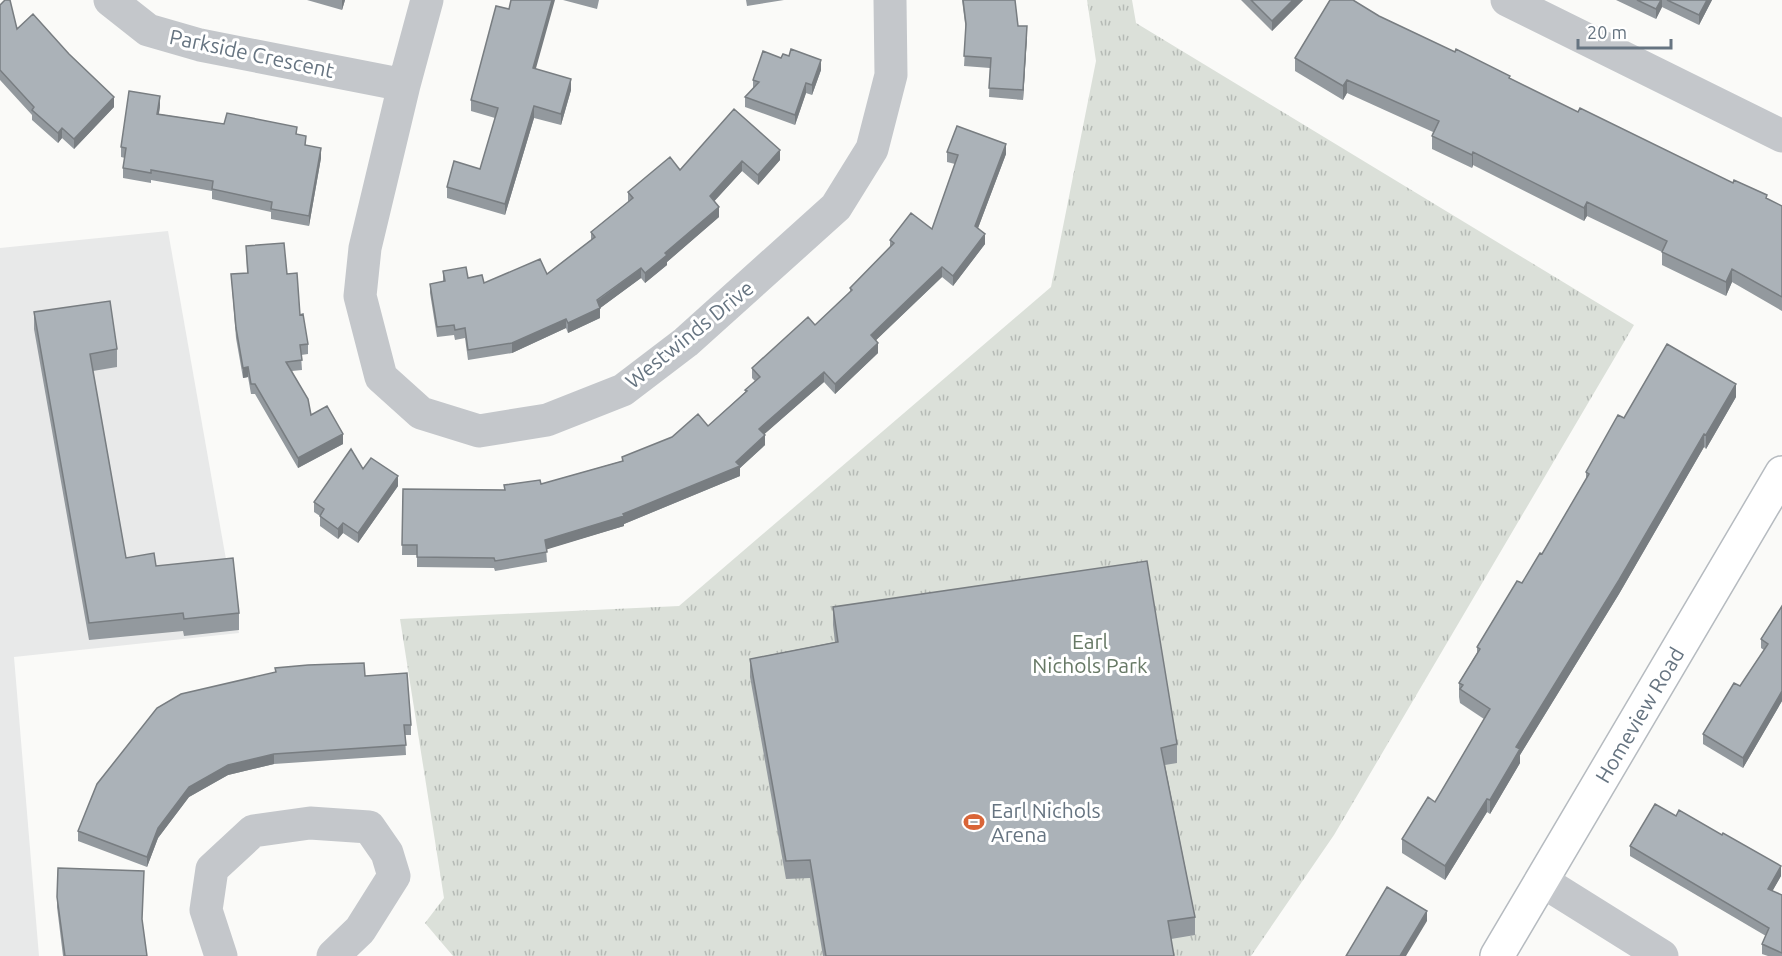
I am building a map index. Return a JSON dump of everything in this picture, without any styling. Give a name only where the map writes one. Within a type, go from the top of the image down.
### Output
[{"type":"street","name":"Parkside Crescent","points":[[110,0],[148,30],[200,45],[404,85]]},
{"type":"street","name":"Westwinds Drive","points":[[427,0],[364,248],[360,296],[381,377],[421,413],[479,431],[548,420],[623,390],[686,342],[836,207],[872,149],[891,75],[890,0]]},
{"type":"street","points":[[1517,2],[1782,136]]},
{"type":"street","name":"Homeview Road","points":[[1497,956],[1782,473]]},
{"type":"street","points":[[221,956],[206,910],[212,869],[253,831],[310,823],[369,827],[387,853],[394,876],[360,930],[333,956]]},
{"type":"street","points":[[1542,881],[1662,956]]},
{"type":"shaded area","points":[[168,231],[239,633],[14,657],[39,956],[0,956],[0,248]]},
{"type":"green space","name":"Earl Nichols Park","points":[[1087,0],[1132,0],[1136,23],[1634,325],[1334,835],[1251,956],[453,956],[425,923],[444,898],[400,619],[679,606],[1051,287],[1096,61]]},
{"type":"building","points":[[5,0],[10,0],[17,29],[33,14],[69,54],[114,97],[74,139],[62,128],[58,133],[32,110],[34,107],[0,70],[0,5]]},
{"type":"building","points":[[511,0],[552,0],[533,68],[571,79],[561,114],[534,106],[505,204],[447,187],[454,161],[480,169],[498,108],[471,100],[496,6],[509,9]]},
{"type":"building","points":[[963,0],[1015,0],[1018,26],[1027,26],[1023,90],[989,88],[991,58],[964,56],[966,24]]},
{"type":"building","points":[[1251,0],[1293,0],[1272,21]]},
{"type":"building","points":[[1330,0],[1353,0],[1379,16],[1455,52],[1456,49],[1578,112],[1580,108],[1733,183],[1734,180],[1767,195],[1766,198],[1782,206],[1782,297],[1732,269],[1726,282],[1662,252],[1667,241],[1587,202],[1584,208],[1473,152],[1472,155],[1432,136],[1439,121],[1347,80],[1343,86],[1295,58]]},
{"type":"building","points":[[1637,0],[1661,0],[1656,9]]},
{"type":"building","points":[[1667,0],[1707,0],[1699,15]]},
{"type":"building","points":[[791,49],[821,60],[812,85],[806,83],[795,115],[745,97],[759,82],[753,80],[763,51],[781,58],[783,54],[789,56]]},
{"type":"building","points":[[129,91],[160,96],[157,114],[224,124],[227,113],[297,127],[296,134],[306,136],[305,145],[321,148],[309,216],[271,209],[272,202],[212,189],[213,181],[151,170],[151,173],[123,168],[126,148],[121,147]]},
{"type":"building","points":[[734,109],[780,150],[758,175],[742,161],[710,196],[719,207],[645,273],[641,268],[597,300],[600,308],[568,323],[566,319],[512,343],[468,350],[465,328],[455,330],[454,325],[437,327],[430,284],[445,281],[443,271],[466,267],[468,278],[482,275],[484,283],[540,259],[547,274],[595,237],[591,232],[633,198],[628,192],[670,157],[680,170]]},
{"type":"building","points":[[957,126],[1006,144],[975,226],[985,234],[953,276],[942,267],[871,335],[878,343],[835,384],[824,372],[759,429],[765,435],[736,462],[740,466],[623,514],[624,516],[545,540],[547,552],[495,561],[494,558],[417,557],[417,545],[402,545],[403,489],[505,490],[504,485],[540,480],[541,484],[623,461],[622,457],[672,437],[698,414],[708,426],[760,377],[752,368],[808,317],[815,325],[852,290],[850,288],[894,243],[890,240],[911,213],[932,229],[958,155],[947,152]]},
{"type":"building","points":[[284,243],[287,274],[297,273],[300,315],[303,314],[308,344],[300,345],[302,360],[286,362],[308,399],[311,415],[327,406],[343,434],[298,458],[255,384],[251,384],[248,367],[243,368],[236,328],[231,274],[248,273],[246,246]]},
{"type":"building","points":[[110,301],[117,349],[90,354],[126,558],[154,553],[156,566],[233,558],[239,613],[184,619],[183,613],[89,623],[34,312]]},
{"type":"building","points":[[1667,344],[1736,384],[1516,747],[1520,749],[1490,800],[1487,799],[1445,866],[1402,839],[1428,797],[1435,802],[1490,709],[1460,689],[1463,685],[1459,683],[1480,649],[1477,647],[1517,581],[1522,583],[1540,553],[1542,554],[1589,474],[1586,472],[1618,415],[1624,418]]},
{"type":"building","points":[[351,449],[363,469],[371,458],[398,476],[358,533],[343,523],[338,529],[320,516],[324,509],[314,502]]},
{"type":"building","name":"Earl Nichols Arena","points":[[1147,561],[1177,744],[1161,748],[1195,917],[1168,921],[1174,956],[826,956],[810,860],[786,861],[750,659],[838,642],[833,607]]},
{"type":"building","points":[[1782,606],[1782,691],[1743,758],[1703,734],[1734,683],[1740,686],[1768,644],[1761,639]]},
{"type":"building","points":[[364,663],[365,676],[407,673],[411,725],[404,725],[406,745],[274,754],[228,765],[189,787],[158,828],[147,857],[78,831],[97,784],[157,708],[181,694],[276,672],[275,668]]},
{"type":"building","points":[[1655,804],[1676,816],[1679,810],[1781,866],[1768,889],[1782,895],[1782,953],[1762,944],[1769,928],[1630,846]]},
{"type":"building","points":[[58,868],[144,871],[142,919],[147,956],[65,956],[57,897]]},
{"type":"building","points":[[1387,887],[1427,911],[1400,956],[1346,956]]},
{"type":"place","name":"Earl Nichols Arena","points":[[974,822]]}]
